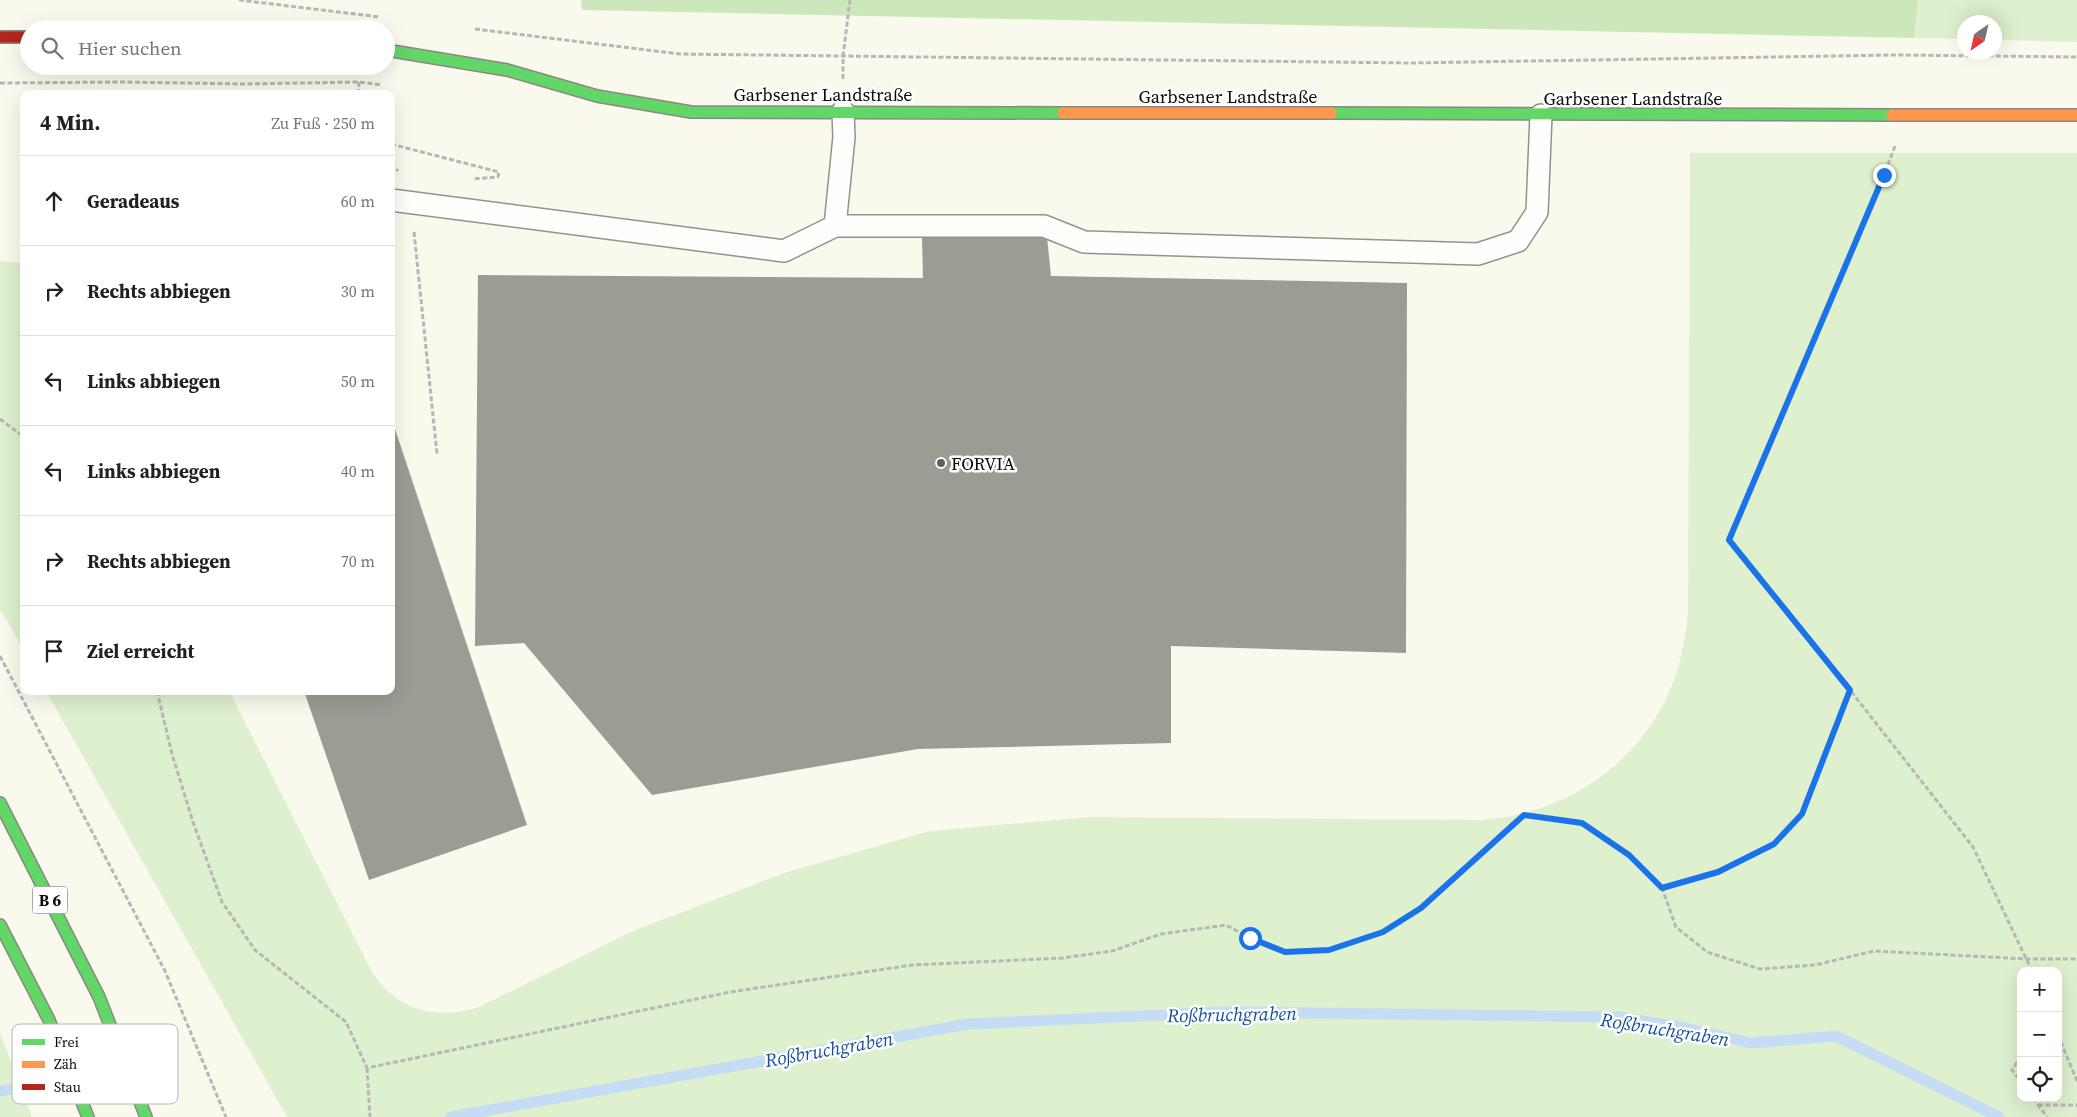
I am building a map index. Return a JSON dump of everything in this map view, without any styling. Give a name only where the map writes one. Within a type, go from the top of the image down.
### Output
[{"type":"main road","points":[[0,37],[20,37]]},
{"type":"main road","name":"Garbsener Landstraße","points":[[395,52],[506,70],[598,96],[691,112],[2077,115]]},
{"type":"main road","name":"B 6","points":[[0,803],[99,997],[110,1024]]},
{"type":"main road","points":[[0,925],[51,1024]]},
{"type":"main road","points":[[83,1104],[88,1117]]},
{"type":"main road","name":"B 6","points":[[141,1104],[146,1117]]},
{"type":"lane","points":[[836,226],[843,146],[843,111]]},
{"type":"lane","points":[[401,201],[784,251],[836,226],[1044,226],[1084,242],[1478,254],[1518,240],[1537,212],[1541,115]]},
{"type":"path","points":[[239,0],[390,18]]},
{"type":"path","points":[[843,56],[850,0]]},
{"type":"path","points":[[466,28],[680,54],[1409,63],[1895,55],[2077,57]]},
{"type":"path","points":[[358,90],[359,82]]},
{"type":"path","points":[[1895,144],[1884,175],[1729,540],[1973,847],[2030,967]]},
{"type":"path","points":[[395,145],[499,172],[498,177],[468,179]]},
{"type":"path","points":[[395,168],[409,182],[401,201],[437,454]]},
{"type":"path","points":[[0,418],[20,433]]},
{"type":"path","points":[[0,656],[20,694]]},
{"type":"path","points":[[1662,888],[1718,872],[1774,844],[1802,814],[1850,690]]},
{"type":"path","points":[[20,695],[164,971],[226,1117]]},
{"type":"path","points":[[158,695],[172,754],[222,902],[255,950],[346,1022],[367,1068],[370,1117]]},
{"type":"path","points":[[367,1068],[730,992],[912,965],[1063,958],[1112,951],[1161,934],[1226,924],[1250,938],[1285,952],[1329,950],[1383,932],[1421,908],[1524,815],[1582,823],[1629,855],[1662,888],[1676,927],[1707,952],[1760,969],[1815,965],[1874,951],[2027,959],[2077,958]]},
{"type":"path","points":[[2062,1045],[2077,1081]]},
{"type":"path","points":[[2017,1062],[2012,1070],[2017,1077]]},
{"type":"path","points":[[2036,1102],[2047,1117]]},
{"type":"path","points":[[2038,1105],[2077,1105]]},
{"type":"green space","points":[[581,0],[1918,0],[1914,38],[582,10]]},
{"type":"green space","points":[[1918,0],[2077,0],[2077,42],[2002,40],[2002,15],[1957,15],[1957,39],[1914,38]]},
{"type":"green space","points":[[1690,153],[2077,153],[2077,1117],[287,1117],[48,695],[231,695],[372,972],[382,985],[406,1003],[419,1009],[448,1013],[479,1007],[633,931],[784,873],[930,831],[1090,817],[1480,820],[1513,816],[1544,807],[1573,794],[1600,777],[1625,756],[1646,732],[1663,704],[1676,674],[1682,652],[1688,614]]},
{"type":"green space","points":[[0,261],[20,263],[20,644],[0,609]]},
{"type":"green space","points":[[0,1033],[12,1064],[12,1104],[27,1104],[32,1117],[0,1117]]},
{"type":"building","name":"FORVIA","points":[[1047,237],[1051,276],[1407,283],[1406,653],[1171,646],[1171,743],[918,749],[652,795],[524,643],[475,646],[478,275],[923,278],[922,238]]},
{"type":"building","points":[[395,429],[527,825],[369,880],[305,695],[395,695]]},
{"type":"waterway","name":"Roßbruchgraben","points":[[451,1117],[968,1024],[1226,1012],[1619,1017],[1685,1028],[1751,1043],[1836,1036],[1999,1117]]},
{"type":"waterway","name":"Roßbruchgraben","points":[[0,1091],[12,1089]]},
{"type":"traffic: fast","points":[[395,51],[507,70],[597,96],[691,112],[1063,113]]},
{"type":"traffic: fast","points":[[1331,113],[1892,115]]},
{"type":"traffic: fast","points":[[0,803],[99,997],[110,1024]]},
{"type":"traffic: fast","points":[[0,925],[51,1024]]},
{"type":"traffic: fast","points":[[83,1104],[88,1117]]},
{"type":"traffic: fast","points":[[141,1104],[146,1117]]},
{"type":"traffic: slow","points":[[1063,113],[1331,113]]},
{"type":"traffic: slow","points":[[1892,115],[2077,115]]},
{"type":"traffic: jam","points":[[0,37],[20,37]]},
{"type":"place","name":"FORVIA","points":[[941,463]]},
{"type":"route","points":[[1250,938],[1285,952],[1329,950],[1383,932],[1421,908],[1524,815],[1582,823],[1629,855],[1662,888],[1718,872],[1774,844],[1802,814],[1850,690],[1729,540],[1884,175]]}]
